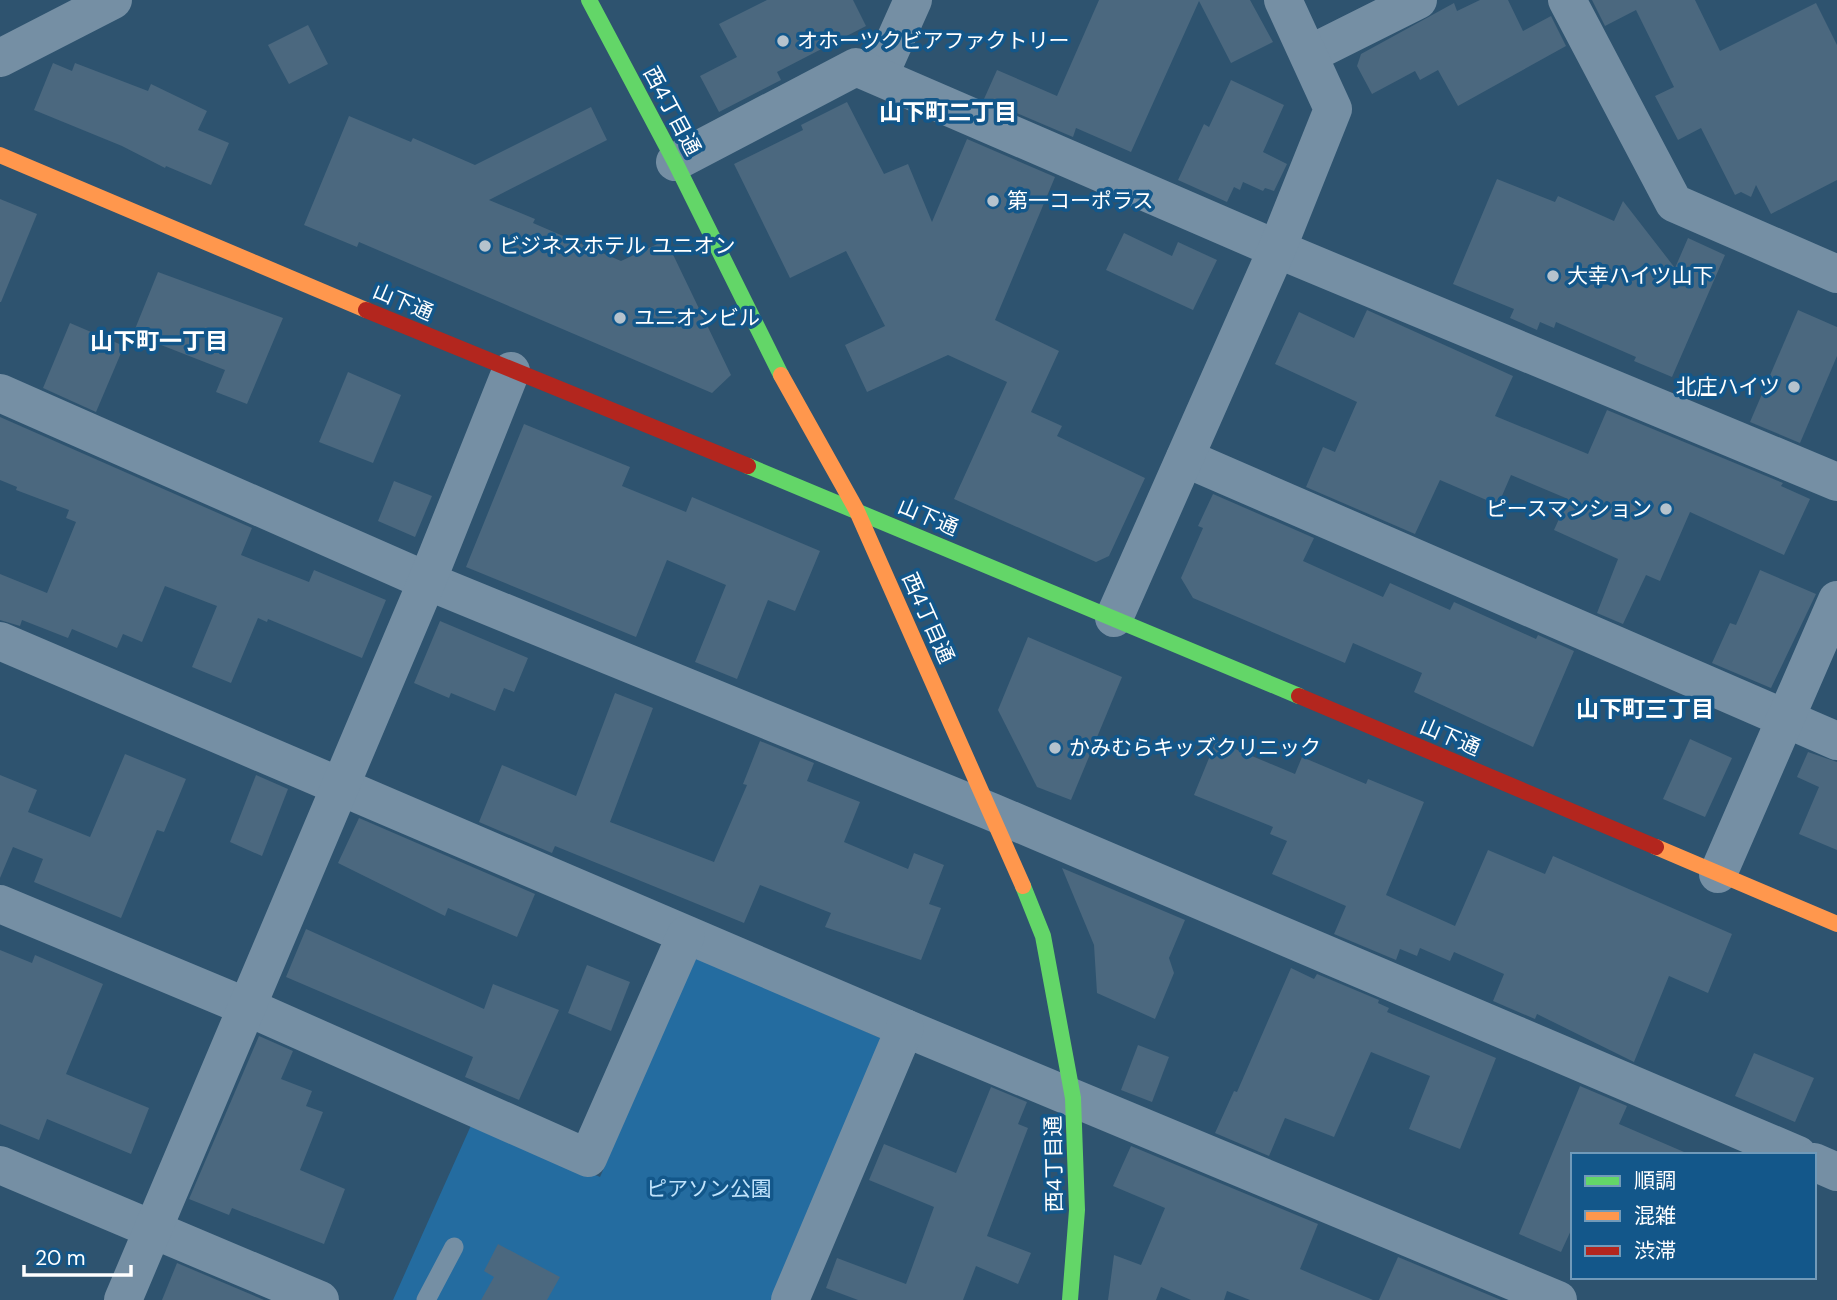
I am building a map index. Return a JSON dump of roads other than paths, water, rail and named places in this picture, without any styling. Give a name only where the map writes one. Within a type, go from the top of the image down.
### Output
[{"type":"street","points":[[0,58],[113,0]]},
{"type":"street","name":"西4丁目通","points":[[589,0],[675,162],[803,419],[856,509],[992,812],[1043,936],[1073,1098],[1077,1210],[1070,1300]]},
{"type":"street","points":[[879,76],[913,0]]},
{"type":"street","points":[[1114,618],[1277,249],[1332,109],[1310,54],[1283,0]]},
{"type":"street","points":[[1310,54],[1418,0]]},
{"type":"street","points":[[1567,0],[1674,203],[1837,274]]},
{"type":"street","points":[[675,162],[856,67],[1277,249],[1837,482]]},
{"type":"street","name":"山下通","points":[[0,155],[511,370],[856,509],[1837,924]]},
{"type":"street","points":[[123,1300],[426,581],[511,370]]},
{"type":"street","points":[[0,393],[426,581],[992,812],[1793,1153]]},
{"type":"street","points":[[1185,458],[1837,741]]},
{"type":"street","points":[[1718,874],[1837,600]]},
{"type":"street","points":[[0,640],[905,1028],[1558,1300]]},
{"type":"street","points":[[0,904],[247,1007],[588,1158],[686,935]]},
{"type":"street","points":[[790,1300],[905,1028]]},
{"type":"street","points":[[1816,1163],[1837,1171]]},
{"type":"street","points":[[0,1165],[320,1300]]},
{"type":"lane","points":[[426,1300],[453,1247]]},
{"type":"place","name":"オホーツクビアファクトリー","points":[[783,41]]},
{"type":"place","name":"第一コーポラス","points":[[993,201]]},
{"type":"place","name":"ビジネスホテル ユニオン","points":[[485,246]]},
{"type":"place","name":"大幸ハイツ山下","points":[[1553,276]]},
{"type":"place","name":"ユニオンビル","points":[[620,318]]},
{"type":"place","name":"北庄ハイツ","points":[[1794,387]]},
{"type":"place","name":"ピースマンション","points":[[1666,509]]},
{"type":"place","name":"かみむらキッズクリニック","points":[[1055,748]]},
{"type":"district","name":"山下町二丁目","points":[[948,112]]},
{"type":"district","name":"山下町一丁目","points":[[159,341]]},
{"type":"district","name":"山下町三丁目","points":[[1645,709]]},
{"type":"park label","name":"ピアソン公園","points":[[709,1189]]}]
